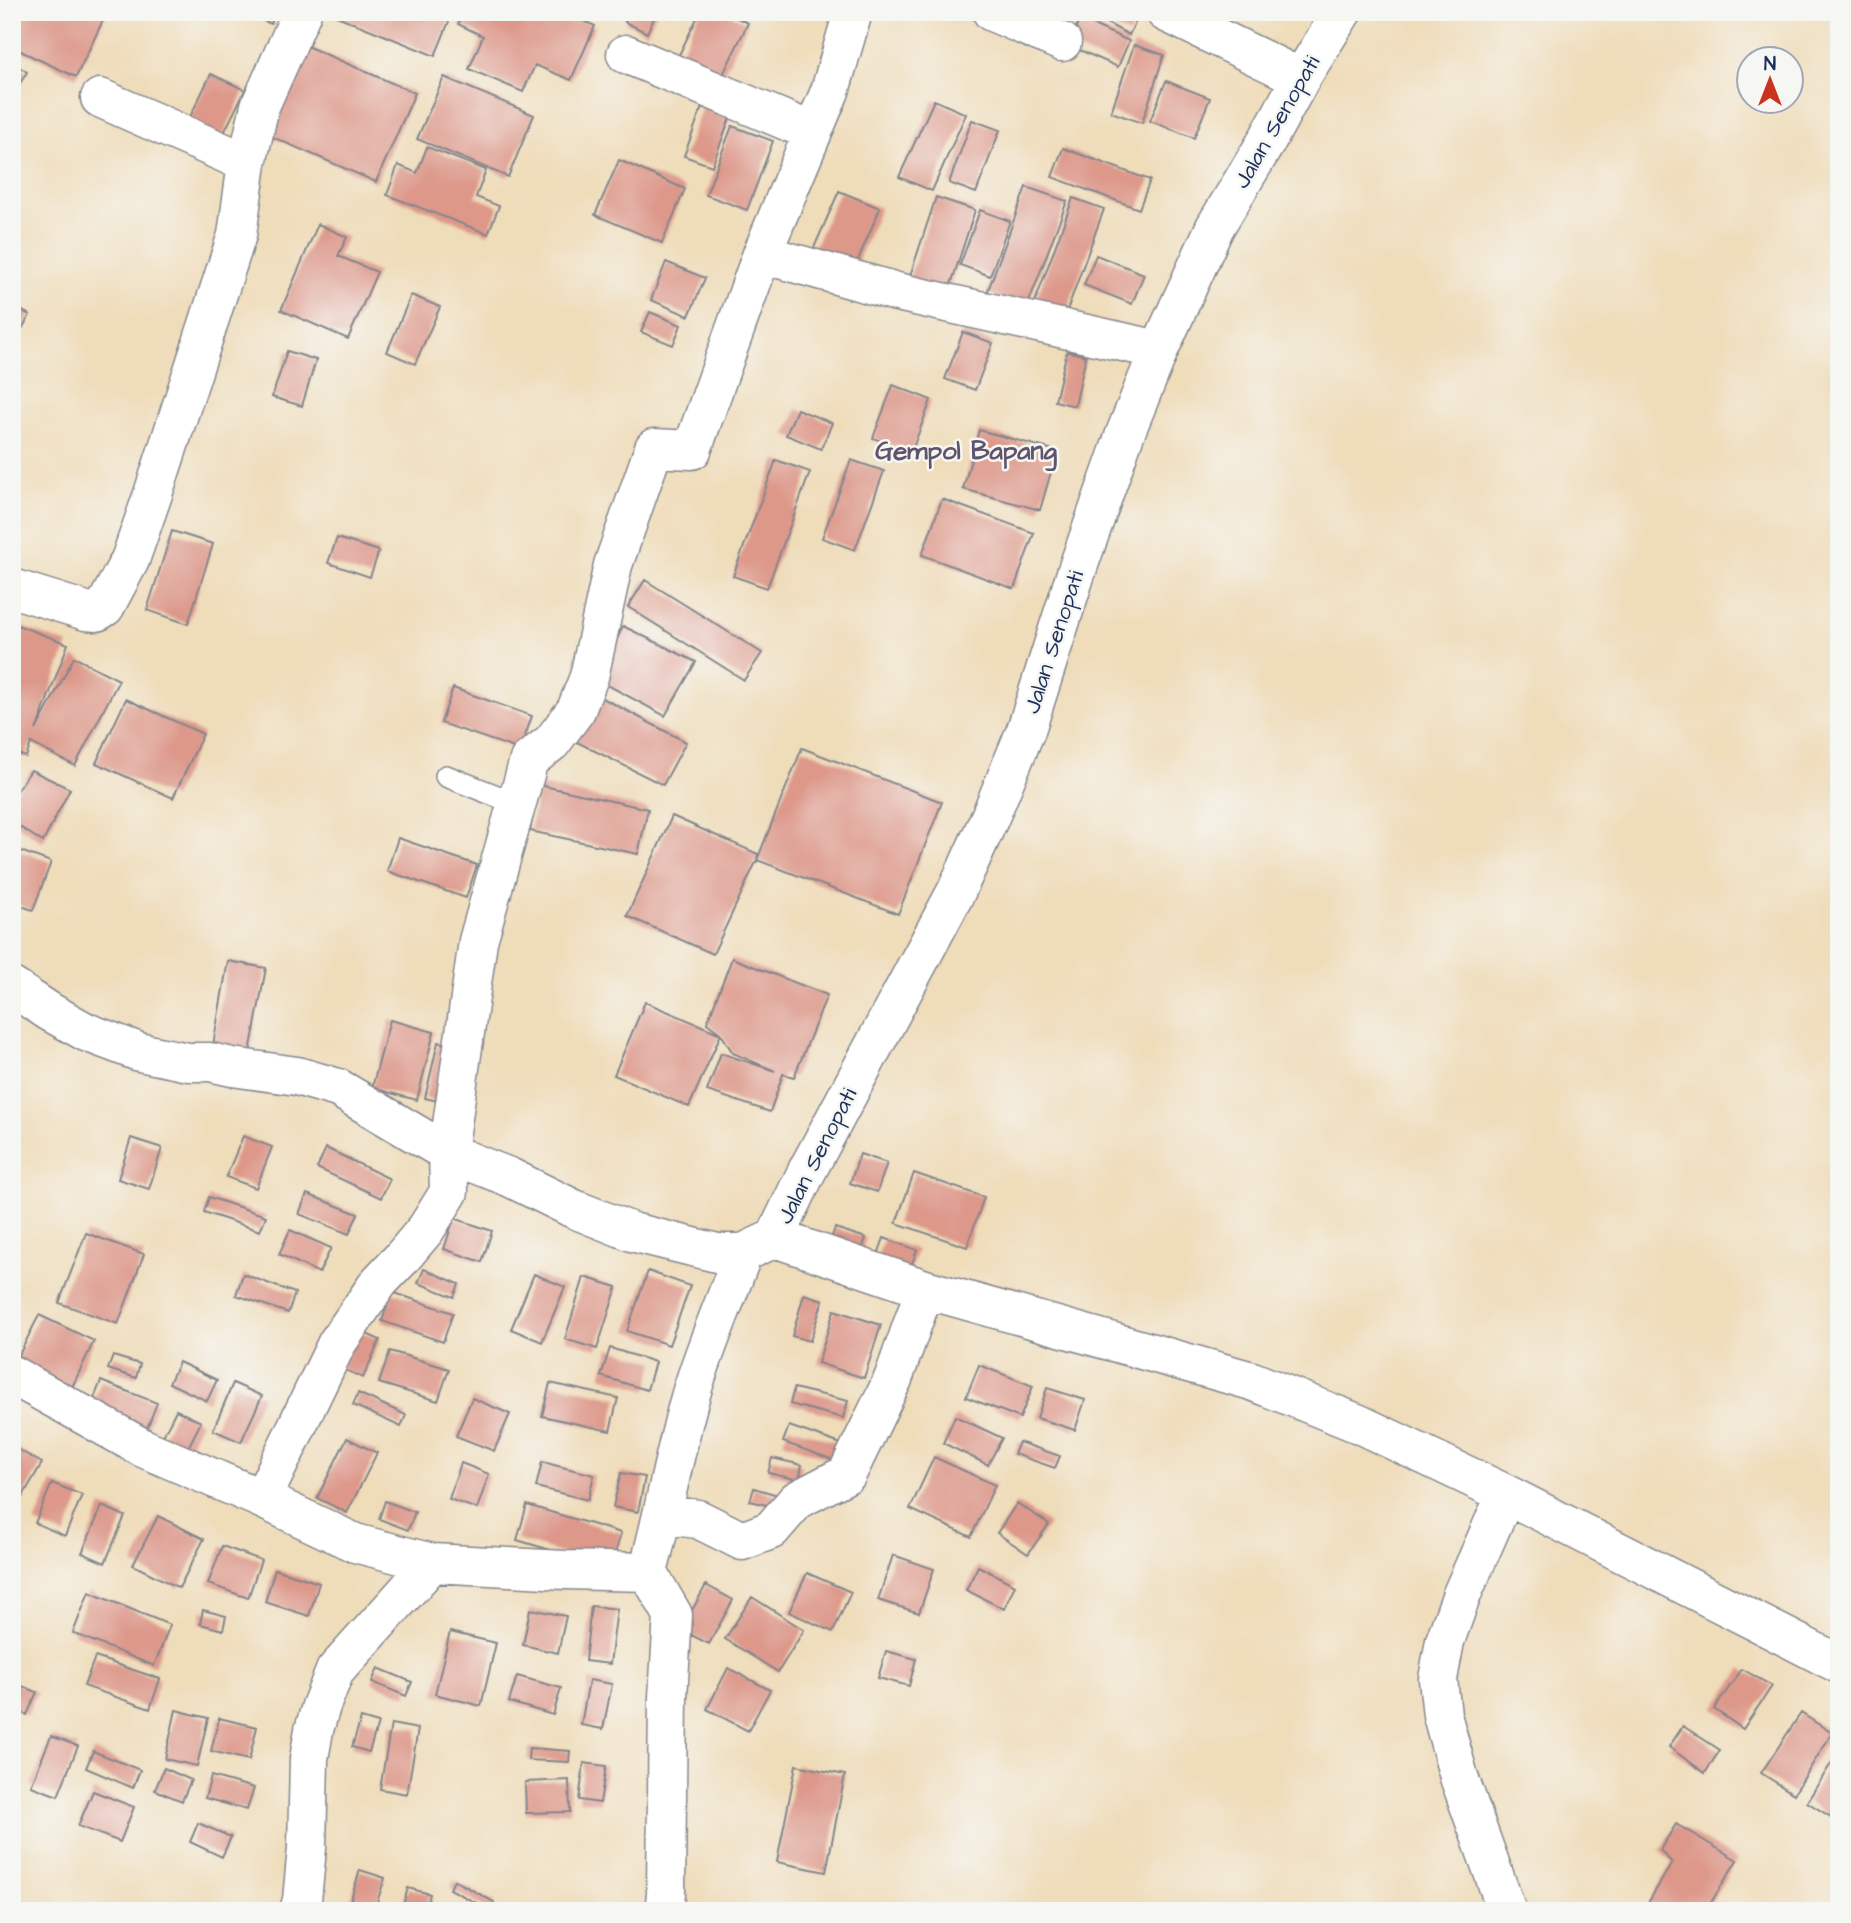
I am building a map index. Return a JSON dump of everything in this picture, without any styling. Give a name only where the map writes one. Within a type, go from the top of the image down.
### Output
[{"type":"street","points":[[12,588],[97,612],[105,607],[130,560],[237,235],[247,163],[260,106],[302,12]]},
{"type":"street","points":[[262,1499],[337,1343],[379,1282],[426,1229],[449,1192],[448,1153],[478,941],[529,761],[552,742],[576,710],[589,677],[614,565],[654,448],[692,450],[762,254],[830,91],[853,12]]},
{"type":"street","points":[[992,12],[1062,42]]},
{"type":"street","points":[[1165,12],[1301,78]]},
{"type":"street","name":"Jalan Senopati","points":[[648,1572],[663,1515],[669,1477],[692,1392],[759,1245],[807,1171],[956,892],[1026,730],[1076,573],[1125,434],[1159,350],[1215,227],[1342,12]]},
{"type":"street","points":[[625,54],[813,132]]},
{"type":"street","points":[[100,98],[247,163]]},
{"type":"street","points":[[762,254],[897,292],[1159,350]]},
{"type":"street","points":[[12,987],[86,1032],[139,1052],[188,1062],[210,1062],[297,1076],[338,1088],[448,1153],[509,1177],[574,1209],[632,1231],[717,1253],[759,1245],[1252,1381],[1359,1424],[1506,1494],[1839,1664]]},
{"type":"street","points":[[663,1515],[698,1520],[742,1541],[771,1530],[797,1500],[847,1474],[893,1379],[925,1289]]},
{"type":"street","points":[[12,1375],[143,1448],[262,1499],[355,1543],[432,1563],[648,1572],[673,1615],[668,1697],[664,1911]]},
{"type":"street","points":[[1506,1494],[1462,1594],[1445,1641],[1438,1679],[1442,1715],[1459,1777],[1507,1911]]},
{"type":"street","points":[[299,1911],[307,1848],[309,1759],[321,1706],[335,1671],[432,1563]]},
{"type":"lane","points":[[446,776],[517,804]]},
{"type":"building","points":[[12,12],[107,12],[76,77],[12,47]]},
{"type":"building","points":[[244,12],[276,12],[271,24]]},
{"type":"building","points":[[327,12],[453,12],[435,56]]},
{"type":"building","points":[[463,12],[564,12],[595,26],[571,80],[535,65],[523,92],[469,69],[483,36],[458,24]]},
{"type":"building","points":[[630,12],[657,12],[647,33],[625,22]]},
{"type":"building","points":[[700,12],[725,12],[748,23],[718,85],[675,63]]},
{"type":"building","points":[[1026,12],[1074,12],[1064,32]]},
{"type":"building","points":[[1086,12],[1140,12],[1129,35]]},
{"type":"building","points":[[1080,19],[1129,41],[1118,67],[1068,45]]},
{"type":"building","points":[[302,44],[415,93],[376,182],[263,133]]},
{"type":"building","points":[[1134,45],[1164,55],[1142,123],[1111,112]]},
{"type":"building","points":[[12,62],[27,72],[12,96]]},
{"type":"building","points":[[211,74],[245,90],[218,145],[184,129]]},
{"type":"building","points":[[444,77],[534,115],[508,177],[417,139]]},
{"type":"building","points":[[1166,81],[1210,98],[1194,138],[1150,121]]},
{"type":"building","points":[[934,100],[966,114],[932,191],[899,177]]},
{"type":"building","points":[[702,107],[730,118],[712,166],[684,156]]},
{"type":"building","points":[[972,120],[1000,130],[976,193],[949,183]]},
{"type":"building","points":[[732,126],[773,141],[747,210],[706,195]]},
{"type":"building","points":[[427,147],[486,170],[476,197],[499,206],[488,234],[387,195],[398,165],[417,173]]},
{"type":"building","points":[[1063,148],[1150,180],[1139,209],[1052,177]]},
{"type":"building","points":[[619,160],[685,189],[662,243],[595,215]]},
{"type":"building","points":[[1026,187],[1067,201],[1027,307],[987,293]]},
{"type":"building","points":[[839,191],[880,208],[855,267],[813,250]]},
{"type":"building","points":[[936,197],[975,210],[948,294],[908,282]]},
{"type":"building","points":[[1073,198],[1104,209],[1062,324],[1031,313]]},
{"type":"building","points":[[980,210],[1010,221],[990,276],[960,265]]},
{"type":"building","points":[[318,224],[347,237],[338,256],[377,272],[348,339],[281,310]]},
{"type":"building","points":[[1096,255],[1144,274],[1132,304],[1084,285]]},
{"type":"building","points":[[666,262],[705,278],[689,316],[651,300]]},
{"type":"building","points":[[411,295],[440,307],[415,364],[387,352]]},
{"type":"building","points":[[12,306],[30,315],[12,346]]},
{"type":"building","points":[[650,312],[681,325],[673,345],[641,332]]},
{"type":"building","points":[[963,332],[993,343],[975,390],[945,379]]},
{"type":"building","points":[[287,351],[316,360],[302,406],[272,397]]},
{"type":"building","points":[[1067,351],[1086,356],[1075,406],[1055,401]]},
{"type":"building","points":[[893,385],[931,400],[911,453],[873,438]]},
{"type":"building","points":[[797,409],[832,423],[821,449],[786,435]]},
{"type":"building","points":[[979,430],[1057,451],[1040,510],[963,489]]},
{"type":"building","points":[[776,460],[810,472],[767,588],[733,576]]},
{"type":"building","points":[[851,460],[884,471],[855,550],[822,538]]},
{"type":"building","points":[[942,499],[1034,533],[1014,589],[922,555]]},
{"type":"building","points":[[172,531],[213,544],[188,624],[147,610]]},
{"type":"building","points":[[337,538],[379,551],[370,577],[328,563]]},
{"type":"building","points":[[645,580],[762,653],[744,680],[628,607]]},
{"type":"building","points":[[12,623],[68,644],[36,730],[74,657],[119,680],[75,766],[31,743],[26,757],[12,752]]},
{"type":"building","points":[[623,626],[696,662],[665,716],[598,680]]},
{"type":"building","points":[[453,688],[532,716],[520,750],[441,723]]},
{"type":"building","points":[[597,695],[686,742],[663,785],[571,739]]},
{"type":"building","points":[[126,699],[203,734],[173,798],[96,763]]},
{"type":"building","points":[[802,748],[942,802],[898,914],[757,860]]},
{"type":"building","points":[[31,770],[70,789],[43,842],[12,822],[12,798]]},
{"type":"building","points":[[539,785],[648,809],[638,854],[530,831]]},
{"type":"building","points":[[672,816],[758,854],[713,954],[627,916]]},
{"type":"building","points":[[398,838],[477,865],[466,898],[387,871]]},
{"type":"building","points":[[12,848],[51,862],[33,910],[12,903]]},
{"type":"building","points":[[732,958],[827,995],[794,1077],[783,1074],[770,1112],[707,1091],[721,1053],[775,1071],[733,1053],[721,1034],[707,1023]]},
{"type":"building","points":[[228,961],[266,968],[247,1068],[210,1062]]},
{"type":"building","points":[[645,1002],[721,1034],[689,1107],[614,1075]]},
{"type":"building","points":[[390,1020],[434,1032],[417,1100],[372,1088]]},
{"type":"building","points":[[438,1042],[455,1047],[442,1102],[425,1098]]},
{"type":"building","points":[[243,1136],[272,1147],[256,1188],[226,1177]]},
{"type":"building","points":[[131,1138],[162,1148],[149,1189],[118,1179]]},
{"type":"building","points":[[326,1148],[390,1179],[381,1198],[317,1168]]},
{"type":"building","points":[[860,1154],[887,1163],[877,1192],[850,1183]]},
{"type":"building","points":[[914,1173],[984,1197],[967,1247],[896,1223]]},
{"type":"building","points":[[307,1194],[358,1214],[349,1234],[299,1214]]},
{"type":"building","points":[[209,1197],[266,1216],[260,1231],[204,1212]]},
{"type":"building","points":[[454,1218],[492,1231],[482,1262],[444,1249]]},
{"type":"building","points":[[835,1228],[866,1238],[859,1258],[828,1248]]},
{"type":"building","points":[[290,1230],[331,1248],[319,1273],[279,1254]]},
{"type":"building","points":[[86,1233],[144,1254],[118,1324],[59,1303]]},
{"type":"building","points":[[884,1238],[917,1250],[908,1275],[875,1263]]},
{"type":"building","points":[[424,1269],[459,1284],[454,1297],[418,1283]]},
{"type":"building","points":[[648,1271],[690,1286],[669,1345],[627,1331]]},
{"type":"building","points":[[243,1274],[295,1293],[288,1313],[236,1295]]},
{"type":"building","points":[[534,1274],[565,1287],[542,1342],[511,1329]]},
{"type":"building","points":[[584,1277],[617,1287],[597,1349],[565,1339]]},
{"type":"building","points":[[392,1292],[453,1313],[443,1342],[382,1321]]},
{"type":"building","points":[[804,1294],[823,1300],[810,1341],[792,1336]]},
{"type":"building","points":[[834,1310],[881,1325],[864,1378],[818,1363]]},
{"type":"building","points":[[39,1315],[94,1341],[66,1400],[15,1363]]},
{"type":"building","points":[[358,1330],[380,1340],[363,1378],[341,1368]]},
{"type":"building","points":[[610,1348],[655,1362],[647,1390],[601,1376]]},
{"type":"building","points":[[390,1351],[449,1369],[438,1401],[379,1383]]},
{"type":"building","points":[[113,1356],[140,1364],[136,1378],[108,1369]]},
{"type":"building","points":[[179,1362],[217,1380],[207,1401],[169,1383]]},
{"type":"building","points":[[979,1365],[1033,1386],[1020,1418],[966,1397]]},
{"type":"building","points":[[101,1381],[157,1403],[145,1433],[89,1411]]},
{"type":"building","points":[[233,1383],[262,1396],[241,1442],[213,1430]]},
{"type":"building","points":[[550,1383],[618,1398],[610,1431],[542,1416]]},
{"type":"building","points":[[794,1388],[848,1401],[843,1418],[790,1404]]},
{"type":"building","points":[[1047,1388],[1085,1400],[1075,1430],[1037,1418]]},
{"type":"building","points":[[358,1393],[406,1415],[401,1427],[353,1405]]},
{"type":"building","points":[[472,1398],[510,1414],[494,1451],[456,1436]]},
{"type":"building","points":[[176,1410],[201,1422],[187,1450],[162,1438]]},
{"type":"building","points":[[955,1416],[1002,1438],[988,1465],[943,1443]]},
{"type":"building","points":[[789,1426],[844,1445],[839,1462],[783,1442]]},
{"type":"building","points":[[347,1438],[377,1453],[347,1513],[317,1498]]},
{"type":"building","points":[[1019,1442],[1060,1456],[1055,1468],[1014,1454]]},
{"type":"building","points":[[12,1446],[42,1463],[20,1501],[12,1497]]},
{"type":"building","points":[[934,1457],[995,1485],[971,1537],[910,1509]]},
{"type":"building","points":[[772,1458],[802,1465],[799,1480],[768,1473]]},
{"type":"building","points":[[542,1462],[594,1475],[588,1500],[536,1487]]},
{"type":"building","points":[[461,1463],[489,1474],[477,1509],[449,1499]]},
{"type":"building","points":[[621,1473],[645,1477],[638,1512],[613,1507]]},
{"type":"building","points":[[52,1483],[82,1495],[65,1536],[35,1523]]},
{"type":"building","points":[[754,1488],[778,1495],[775,1507],[750,1501]]},
{"type":"building","points":[[385,1501],[415,1512],[408,1530],[379,1519]]},
{"type":"building","points":[[1017,1503],[1049,1524],[1028,1554],[997,1533]]},
{"type":"building","points":[[527,1505],[621,1533],[611,1568],[517,1540]]},
{"type":"building","points":[[102,1506],[125,1516],[105,1563],[82,1553]]},
{"type":"building","points":[[158,1516],[204,1539],[179,1588],[133,1565]]},
{"type":"building","points":[[222,1546],[261,1560],[248,1598],[208,1584]]},
{"type":"building","points":[[893,1555],[934,1569],[919,1613],[878,1600]]},
{"type":"building","points":[[978,1566],[1015,1585],[1004,1609],[966,1590]]},
{"type":"building","points":[[275,1569],[319,1583],[309,1616],[265,1602]]},
{"type":"building","points":[[807,1573],[851,1592],[833,1632],[789,1612]]},
{"type":"building","points":[[706,1585],[733,1600],[709,1644],[681,1630]]},
{"type":"building","points":[[89,1592],[170,1625],[154,1666],[73,1633]]},
{"type":"building","points":[[752,1597],[804,1630],[778,1672],[725,1639]]},
{"type":"building","points":[[591,1606],[617,1609],[610,1664],[585,1661]]},
{"type":"building","points":[[530,1609],[566,1616],[558,1653],[523,1645]]},
{"type":"building","points":[[203,1610],[226,1616],[223,1630],[200,1624]]},
{"type":"building","points":[[450,1632],[496,1643],[481,1706],[435,1694]]},
{"type":"building","points":[[886,1651],[916,1659],[909,1686],[878,1678]]},
{"type":"building","points":[[95,1657],[160,1679],[150,1709],[84,1686]]},
{"type":"building","points":[[378,1668],[412,1682],[406,1696],[372,1682]]},
{"type":"building","points":[[728,1668],[770,1690],[748,1731],[707,1709]]},
{"type":"building","points":[[1742,1669],[1772,1686],[1743,1729],[1714,1709]]},
{"type":"building","points":[[517,1676],[561,1688],[553,1715],[509,1702]]},
{"type":"building","points":[[589,1680],[612,1684],[603,1729],[581,1725]]},
{"type":"building","points":[[12,1682],[37,1692],[27,1715],[12,1708]]},
{"type":"building","points":[[176,1710],[208,1718],[197,1766],[165,1759]]},
{"type":"building","points":[[1801,1713],[1832,1733],[1794,1794],[1761,1773]]},
{"type":"building","points":[[219,1718],[257,1727],[249,1760],[211,1751]]},
{"type":"building","points":[[361,1718],[378,1723],[369,1752],[352,1747]]},
{"type":"building","points":[[391,1724],[418,1729],[407,1794],[380,1789]]},
{"type":"building","points":[[1683,1726],[1720,1750],[1705,1773],[1669,1747]]},
{"type":"building","points":[[51,1736],[78,1746],[58,1796],[31,1786]]},
{"type":"building","points":[[529,1748],[570,1751],[569,1762],[528,1760]]},
{"type":"building","points":[[93,1751],[140,1770],[133,1788],[86,1768]]},
{"type":"building","points":[[1832,1762],[1839,1766],[1839,1822],[1807,1802]]},
{"type":"building","points":[[584,1763],[606,1766],[600,1803],[579,1800]]},
{"type":"building","points":[[796,1765],[845,1775],[826,1872],[777,1862]]},
{"type":"building","points":[[164,1768],[191,1780],[182,1801],[155,1790]]},
{"type":"building","points":[[211,1776],[254,1788],[247,1810],[205,1798]]},
{"type":"building","points":[[569,1780],[570,1812],[526,1813],[525,1782]]},
{"type":"building","points":[[93,1791],[134,1807],[120,1842],[78,1826]]},
{"type":"building","points":[[198,1823],[231,1837],[222,1857],[190,1842]]},
{"type":"building","points":[[1676,1824],[1737,1860],[1706,1911],[1661,1911],[1648,1903],[1672,1863],[1660,1850]]},
{"type":"building","points":[[360,1870],[385,1878],[374,1911],[347,1911]]},
{"type":"building","points":[[454,1880],[494,1902],[489,1910],[450,1889]]},
{"type":"building","points":[[408,1888],[430,1894],[425,1911],[401,1911]]},
{"type":"district","name":"Gempol Bapang","points":[[966,451]]}]
